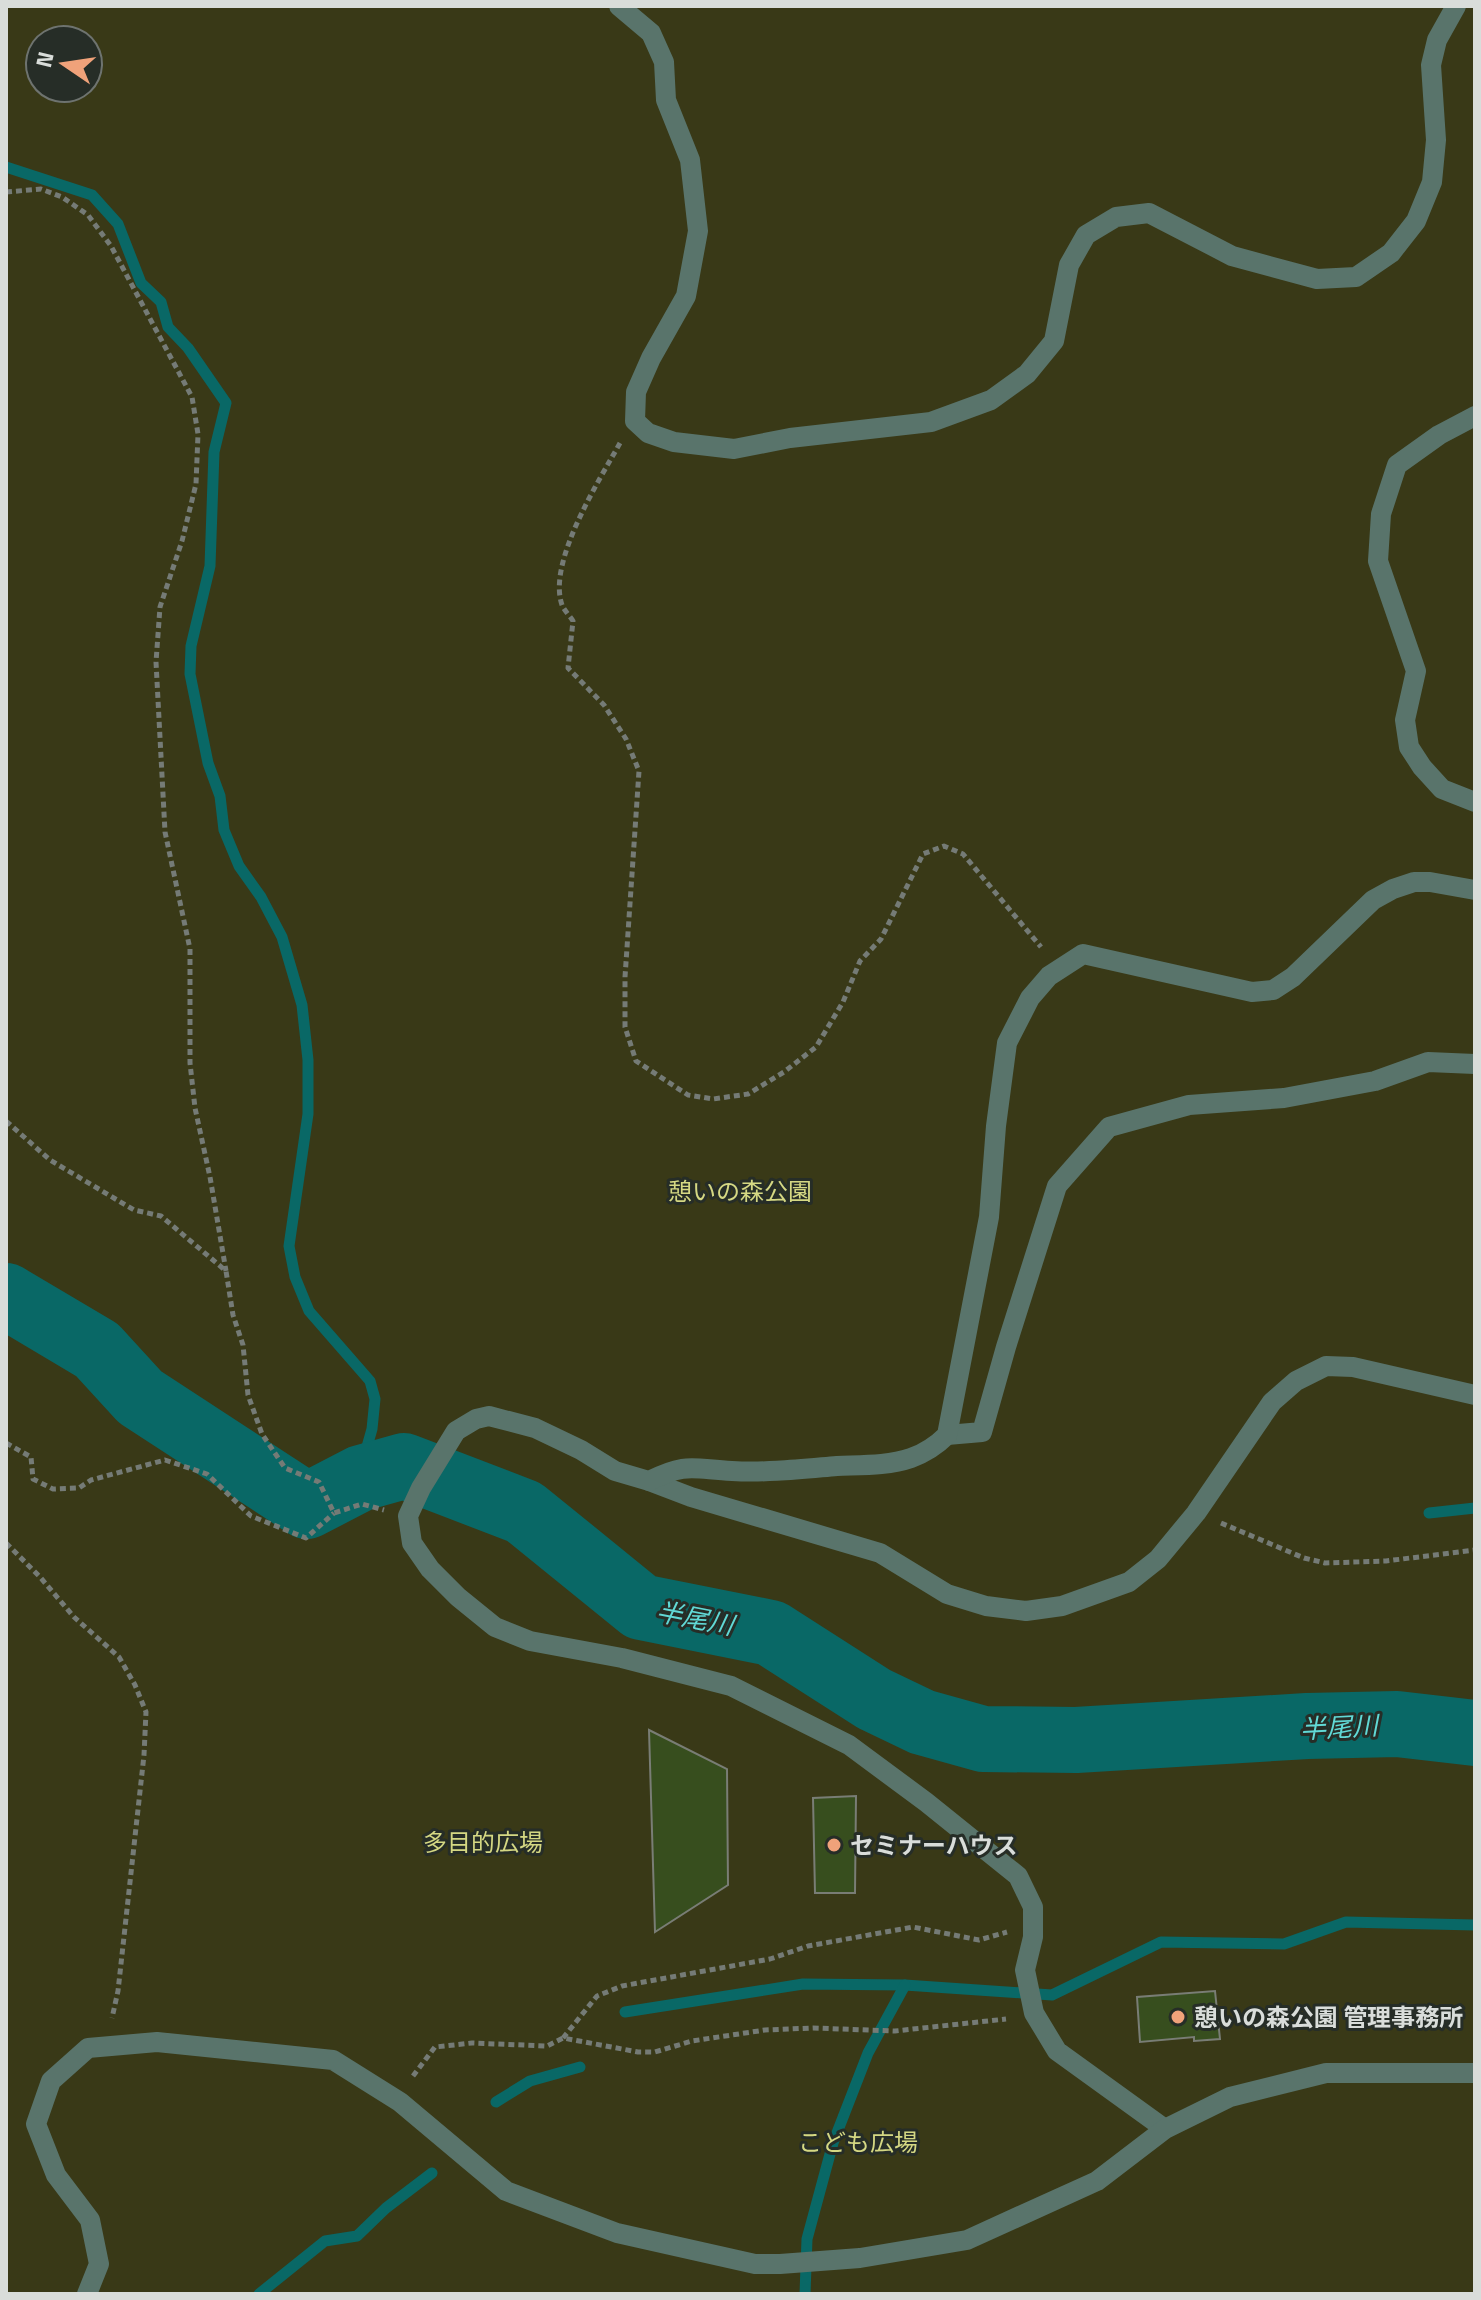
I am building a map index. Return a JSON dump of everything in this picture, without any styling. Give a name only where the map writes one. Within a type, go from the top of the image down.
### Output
[{"type":"street","points":[[619,6],[651,33],[664,62],[666,100],[690,160],[698,231],[686,296],[651,358],[636,392],[635,421],[648,433],[674,442],[734,449],[790,438],[931,422],[991,400],[1027,374],[1054,341],[1069,265],[1086,235],[1116,217],[1149,213],[1232,256],[1317,279],[1356,277],[1391,253],[1416,221],[1432,182],[1436,140],[1431,65],[1437,40],[1456,6]]},
{"type":"street","points":[[1475,416],[1439,435],[1397,465],[1381,514],[1378,561],[1416,671],[1405,720],[1409,747],[1442,789],[1475,802]]},
{"type":"street","points":[[649,1481],[675,1468],[779,1471],[909,1459],[934,1447],[947,1435],[989,1217],[996,1126],[1007,1043],[1030,998],[1049,976],[1083,954],[1252,992],[1273,990],[1293,977],[1373,900],[1393,889],[1414,882],[1430,882],[1475,890]]},
{"type":"street","points":[[947,1435],[982,1432],[1057,1186],[1109,1127],[1189,1105],[1284,1098],[1375,1081],[1428,1062],[1475,1064]]},
{"type":"street","points":[[1165,2129],[1057,2051],[1034,2013],[1025,1970],[1033,1937],[1033,1907],[1018,1876],[849,1745],[731,1686],[622,1658],[530,1641],[495,1627],[430,1569],[412,1543],[408,1516],[421,1488],[456,1431],[476,1419],[489,1416],[535,1428],[581,1450],[615,1471],[880,1553],[947,1594],[986,1606],[1026,1611],[1062,1606],[1129,1582],[1158,1559],[1196,1513],[1272,1402],[1296,1381],[1326,1366],[1353,1367],[1475,1395]]},
{"type":"street","points":[[87,2294],[99,2264],[90,2220],[56,2175],[36,2124],[51,2081],[88,2048],[157,2042],[333,2060],[400,2102],[506,2191],[617,2233],[755,2264],[836,2261],[967,2240],[1097,2181],[1165,2129],[1230,2097],[1326,2073],[1475,2073]]},
{"type":"path","points":[[6,192],[41,189],[62,197],[88,215],[111,246],[192,397],[198,434],[196,484],[182,541],[160,607],[156,662],[165,832],[190,949],[190,1063],[195,1108],[233,1315],[243,1345],[248,1395],[262,1434],[285,1468],[319,1482],[334,1513]]},
{"type":"path","points":[[635,421],[596,486],[560,567],[562,604],[573,621],[568,668],[604,705],[626,739],[639,771],[625,977],[625,1027],[636,1061],[688,1095],[713,1099],[748,1094],[784,1072],[816,1047],[843,1002],[860,961],[881,939],[923,854],[944,846],[963,854],[1059,970]]},
{"type":"path","points":[[6,1121],[50,1160],[134,1210],[161,1216],[226,1271]]},
{"type":"path","points":[[6,1443],[31,1457],[33,1479],[53,1489],[79,1488],[91,1480],[165,1460],[207,1474],[251,1516],[306,1538],[334,1513],[362,1504],[408,1516]]},
{"type":"path","points":[[1196,1513],[1304,1558],[1325,1563],[1386,1561],[1475,1550]]},
{"type":"path","points":[[6,1543],[74,1617],[119,1657],[146,1712],[118,1991],[106,2046]]},
{"type":"path","points":[[400,2102],[416,2071],[435,2047],[472,2043],[547,2046],[563,2038],[597,1996],[622,1986],[770,1959],[808,1946],[913,1927],[979,1940],[997,1933],[1033,1928]]},
{"type":"path","points":[[563,2038],[638,2052],[655,2052],[692,2041],[765,2030],[895,2031],[990,2022],[1034,2013]]},
{"type":"green space","name":"憩いの森公園","points":[[6,6],[1475,6],[1475,2294],[6,2294]]},
{"type":"building","points":[[649,1730],[727,1769],[728,1885],[655,1932]]},
{"type":"building","name":"セミナーハウス","points":[[856,1796],[855,1893],[815,1893],[813,1798]]},
{"type":"building","name":"憩いの森公園 管理事務所","points":[[1215,1991],[1220,2039],[1194,2041],[1194,2037],[1140,2042],[1137,1997]]},
{"type":"waterway","points":[[6,167],[92,195],[118,224],[141,283],[161,302],[168,327],[188,348],[226,403],[214,452],[210,566],[191,646],[190,674],[208,763],[220,796],[224,830],[239,866],[261,897],[282,937],[302,1005],[308,1060],[308,1114],[289,1246],[295,1277],[309,1311],[370,1381],[375,1399],[372,1429],[361,1468],[376,1474]]},
{"type":"waterway","name":"半尾川","points":[[6,1296],[97,1350],[140,1397],[307,1506],[361,1478],[404,1466],[524,1512],[641,1607],[771,1633],[874,1699],[922,1722],[983,1739],[1076,1740],[1307,1726],[1397,1724],[1475,1733]]},
{"type":"waterway","points":[[1429,1513],[1475,1508]]},
{"type":"waterway","points":[[625,2012],[803,1984],[905,1985],[1052,1995],[1161,1942],[1284,1944],[1346,1922],[1475,1925]]},
{"type":"waterway","points":[[805,2294],[807,2239],[833,2143],[868,2053],[905,1985]]},
{"type":"waterway","points":[[496,2102],[530,2081],[580,2067]]},
{"type":"waterway","points":[[259,2294],[325,2241],[357,2236],[386,2208],[432,2173]]},
{"type":"place","name":"セミナーハウス","points":[[834,1845]]},
{"type":"place","name":"憩いの森公園 管理事務所","points":[[1178,2017]]},
{"type":"park label","name":"多目的広場","points":[[483,1842]]},
{"type":"park label","name":"こども広場","points":[[858,2142]]}]
